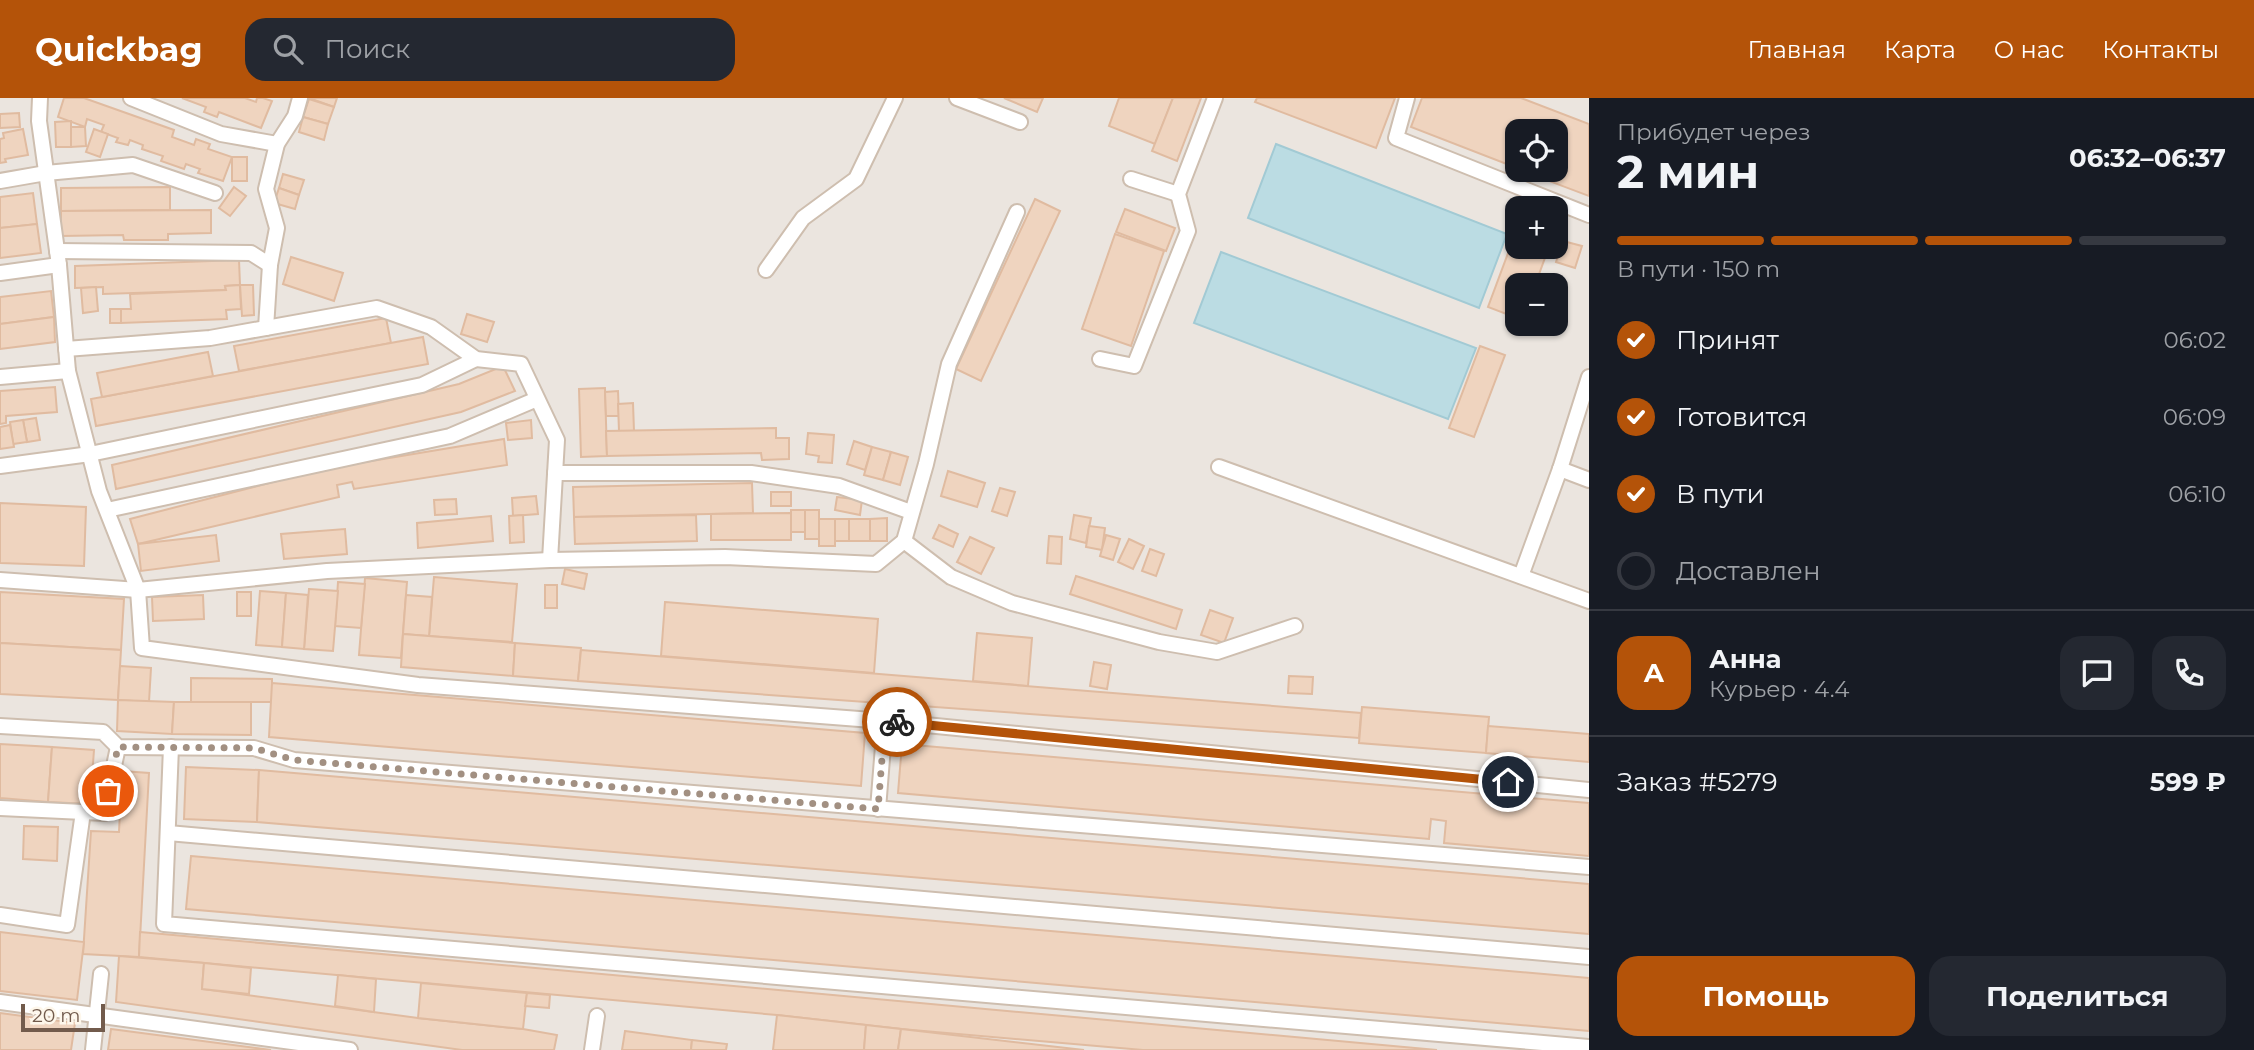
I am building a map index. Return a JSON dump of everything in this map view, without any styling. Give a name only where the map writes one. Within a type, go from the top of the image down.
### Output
[{"type":"lane","points":[[40,98],[39,121],[58,258],[68,371],[99,491],[138,590],[142,648],[418,685],[885,721],[1589,790]]},
{"type":"lane","points":[[131,98],[221,134],[277,144]]},
{"type":"lane","points":[[266,328],[270,265],[277,228],[266,189],[277,144],[295,116],[300,98]]},
{"type":"lane","points":[[766,270],[803,218],[856,178],[895,98]]},
{"type":"lane","points":[[957,98],[976,101],[1020,122]]},
{"type":"lane","points":[[1100,359],[1134,366],[1188,231],[1178,194],[1215,98]]},
{"type":"lane","points":[[1407,98],[1395,138],[1589,215]]},
{"type":"lane","points":[[0,181],[46,173],[133,165],[215,193]]},
{"type":"lane","points":[[1131,179],[1178,194]]},
{"type":"lane","points":[[0,580],[138,590],[327,571],[550,560],[725,557],[876,564],[904,541],[926,464],[949,364],[1017,212]]},
{"type":"lane","points":[[0,273],[58,258],[251,253],[270,265]]},
{"type":"lane","points":[[66,349],[210,338],[377,308],[430,327],[476,359],[521,364],[557,440],[550,560]]},
{"type":"lane","points":[[0,466],[90,454],[422,385],[476,359]]},
{"type":"lane","points":[[0,377],[68,371]]},
{"type":"lane","points":[[1521,576],[1560,469],[1589,377]]},
{"type":"lane","points":[[107,510],[450,436],[537,399]]},
{"type":"lane","points":[[1219,467],[1589,601]]},
{"type":"lane","points":[[1560,469],[1589,480]]},
{"type":"lane","points":[[555,473],[751,473],[839,486],[911,512]]},
{"type":"lane","points":[[904,541],[951,577],[1012,603],[1159,642],[1217,652],[1295,626]]},
{"type":"lane","points":[[878,809],[885,721]]},
{"type":"lane","points":[[0,726],[103,732],[118,747],[254,748],[294,760],[1589,867]]},
{"type":"lane","points":[[0,808],[104,813],[118,747]]},
{"type":"lane","points":[[171,747],[164,923],[1589,1047]]},
{"type":"lane","points":[[0,915],[67,925],[83,812]]},
{"type":"lane","points":[[168,833],[1589,957]]},
{"type":"lane","points":[[93,1050],[101,974]]},
{"type":"lane","points":[[0,1002],[350,1050]]},
{"type":"lane","points":[[592,1050],[597,1016]]},
{"type":"shaded area","points":[[0,98],[1589,98],[1589,1050],[0,1050]]},
{"type":"water","points":[[1276,144],[1505,233],[1505,239],[1479,308],[1248,218]]},
{"type":"water","points":[[1221,252],[1476,348],[1448,419],[1194,323]]},
{"type":"building","points":[[64,98],[84,98],[174,130],[172,137],[194,145],[196,139],[210,144],[208,149],[232,157],[223,181],[198,173],[200,169],[186,164],[184,169],[161,161],[163,156],[142,149],[143,145],[130,140],[128,145],[116,142],[118,138],[101,132],[104,125],[87,119],[85,127],[58,117]]},
{"type":"building","points":[[182,98],[245,98],[256,102],[257,98],[263,98],[272,101],[261,128],[219,112],[217,117],[204,112],[206,107]]},
{"type":"building","points":[[309,98],[337,98],[334,107]]},
{"type":"building","points":[[1004,98],[1043,98],[1037,112]]},
{"type":"building","points":[[1119,98],[1173,98],[1155,144],[1109,126]]},
{"type":"building","points":[[1173,98],[1201,98],[1177,161],[1152,151]]},
{"type":"building","points":[[1257,98],[1395,98],[1376,148],[1255,102]]},
{"type":"building","points":[[1422,98],[1521,98],[1589,124],[1589,196],[1552,182],[1568,182],[1568,119],[1505,119],[1505,163],[1411,127]]},
{"type":"building","points":[[309,99],[334,107],[328,124],[303,117]]},
{"type":"building","points":[[19,113],[20,127],[0,128],[0,114]]},
{"type":"building","points":[[303,117],[328,124],[324,140],[299,132]]},
{"type":"building","points":[[71,121],[71,147],[56,147],[55,122]]},
{"type":"building","points":[[71,127],[85,127],[86,146],[71,147]]},
{"type":"building","points":[[23,129],[28,155],[5,159],[6,162],[0,163],[0,139],[4,138],[3,133]]},
{"type":"building","points":[[94,129],[108,134],[100,157],[86,152]]},
{"type":"building","points":[[232,157],[247,157],[247,181],[232,181]]},
{"type":"building","points":[[283,174],[304,180],[299,195],[279,188]]},
{"type":"building","points":[[170,187],[170,210],[61,211],[61,188]]},
{"type":"building","points":[[234,187],[246,196],[230,216],[219,208]]},
{"type":"building","points":[[279,188],[299,195],[295,209],[274,203]]},
{"type":"building","points":[[33,193],[37,224],[0,228],[0,197]]},
{"type":"building","points":[[1035,199],[1060,211],[981,381],[956,369]]},
{"type":"building","points":[[1125,209],[1175,228],[1166,251],[1116,232]]},
{"type":"building","points":[[211,210],[211,233],[168,234],[168,240],[124,240],[123,235],[61,236],[61,211]]},
{"type":"building","points":[[37,224],[41,253],[0,258],[0,228]]},
{"type":"building","points":[[1115,234],[1164,251],[1131,346],[1082,329]]},
{"type":"building","points":[[1568,242],[1582,246],[1575,268],[1556,262],[1557,259],[1568,259]]},
{"type":"building","points":[[291,257],[343,273],[334,301],[283,284]]},
{"type":"building","points":[[1506,259],[1545,259],[1539,273],[1505,273],[1505,313],[1488,307]]},
{"type":"building","points":[[239,260],[240,285],[225,286],[226,290],[103,294],[103,287],[75,288],[75,266]]},
{"type":"building","points":[[240,285],[241,309],[226,310],[227,319],[121,323],[121,309],[131,309],[130,294],[226,290],[225,286]]},
{"type":"building","points":[[240,285],[253,285],[254,315],[242,316]]},
{"type":"building","points":[[96,287],[98,311],[83,313],[81,288]]},
{"type":"building","points":[[51,291],[54,317],[0,324],[0,297]]},
{"type":"building","points":[[110,309],[121,309],[121,323],[110,323]]},
{"type":"building","points":[[467,314],[494,322],[487,342],[461,334]]},
{"type":"building","points":[[54,317],[55,342],[0,349],[0,324]]},
{"type":"building","points":[[386,318],[391,343],[239,371],[234,346]]},
{"type":"building","points":[[423,337],[428,364],[96,426],[91,399]]},
{"type":"building","points":[[1480,346],[1505,355],[1474,437],[1449,428]]},
{"type":"building","points":[[208,352],[213,376],[102,397],[97,373]]},
{"type":"building","points":[[503,366],[515,391],[461,412],[116,489],[112,465],[459,384]]},
{"type":"building","points":[[55,387],[57,412],[6,416],[6,423],[0,424],[0,391]]},
{"type":"building","points":[[605,388],[607,456],[581,457],[579,389]]},
{"type":"building","points":[[618,391],[619,416],[606,416],[605,392]]},
{"type":"building","points":[[633,403],[634,431],[619,431],[618,404]]},
{"type":"building","points":[[36,418],[40,440],[27,442],[23,420]]},
{"type":"building","points":[[23,420],[27,442],[13,444],[10,422]]},
{"type":"building","points":[[531,420],[532,438],[508,440],[506,423]]},
{"type":"building","points":[[10,425],[14,447],[0,449],[0,427]]},
{"type":"building","points":[[776,428],[776,438],[789,438],[789,459],[762,460],[761,453],[607,456],[606,431]]},
{"type":"building","points":[[808,433],[834,435],[832,463],[818,462],[819,456],[806,454]]},
{"type":"building","points":[[504,439],[507,465],[354,489],[352,482],[337,485],[339,497],[138,544],[130,519],[323,469]]},
{"type":"building","points":[[854,441],[872,447],[865,470],[847,464]]},
{"type":"building","points":[[872,447],[891,452],[883,480],[864,475]]},
{"type":"building","points":[[891,452],[908,457],[900,485],[883,480]]},
{"type":"building","points":[[948,471],[985,483],[977,507],[941,496]]},
{"type":"building","points":[[752,483],[753,513],[574,517],[573,487]]},
{"type":"building","points":[[1000,488],[1015,492],[1007,516],[992,511]]},
{"type":"building","points":[[771,492],[791,492],[791,506],[771,506]]},
{"type":"building","points":[[536,496],[538,514],[513,516],[512,498]]},
{"type":"building","points":[[837,497],[862,500],[860,515],[835,510]]},
{"type":"building","points":[[456,499],[457,514],[435,515],[434,500]]},
{"type":"building","points":[[0,503],[86,507],[84,566],[0,563]]},
{"type":"building","points":[[791,510],[805,510],[805,532],[791,532]]},
{"type":"building","points":[[805,510],[819,510],[819,539],[805,539]]},
{"type":"building","points":[[791,513],[791,540],[711,540],[711,514]]},
{"type":"building","points":[[523,515],[524,542],[510,543],[509,516]]},
{"type":"building","points":[[696,515],[697,541],[575,544],[574,517]]},
{"type":"building","points":[[1074,515],[1091,518],[1086,543],[1070,539]]},
{"type":"building","points":[[491,516],[493,541],[418,548],[417,523]]},
{"type":"building","points":[[887,518],[887,541],[870,541],[870,519]]},
{"type":"building","points":[[819,519],[835,519],[835,546],[819,546]]},
{"type":"building","points":[[835,519],[849,519],[849,541],[835,541]]},
{"type":"building","points":[[849,519],[870,519],[870,541],[849,541]]},
{"type":"building","points":[[939,525],[958,534],[953,547],[933,538]]},
{"type":"building","points":[[1089,526],[1105,528],[1102,550],[1086,547]]},
{"type":"building","points":[[345,529],[347,554],[284,559],[281,534]]},
{"type":"building","points":[[216,535],[219,561],[141,571],[138,544]]},
{"type":"building","points":[[1106,535],[1120,539],[1113,560],[1100,556]]},
{"type":"building","points":[[1049,536],[1062,537],[1061,564],[1047,563]]},
{"type":"building","points":[[970,537],[994,548],[981,574],[957,562]]},
{"type":"building","points":[[1129,539],[1144,546],[1133,569],[1118,562]]},
{"type":"building","points":[[1150,549],[1164,554],[1156,576],[1142,571]]},
{"type":"building","points":[[565,569],[587,574],[584,589],[562,584]]},
{"type":"building","points":[[1076,576],[1182,610],[1176,629],[1070,594]]},
{"type":"building","points":[[434,577],[517,584],[512,642],[429,636]]},
{"type":"building","points":[[365,578],[407,582],[401,658],[359,655]]},
{"type":"building","points":[[338,582],[365,584],[361,628],[335,626]]},
{"type":"building","points":[[545,585],[557,585],[557,608],[545,608]]},
{"type":"building","points":[[309,589],[338,591],[333,651],[304,649]]},
{"type":"building","points":[[260,591],[286,593],[282,647],[256,645]]},
{"type":"building","points":[[0,592],[124,599],[121,650],[0,643]]},
{"type":"building","points":[[237,592],[251,592],[251,616],[237,616]]},
{"type":"building","points":[[286,593],[308,595],[304,649],[282,647]]},
{"type":"building","points":[[203,595],[204,619],[153,621],[152,597]]},
{"type":"building","points":[[406,595],[432,597],[429,636],[403,634]]},
{"type":"building","points":[[665,602],[878,619],[874,673],[661,656]]},
{"type":"building","points":[[1210,610],[1233,618],[1224,643],[1201,635]]},
{"type":"building","points":[[977,633],[1032,638],[1028,686],[973,681]]},
{"type":"building","points":[[403,634],[515,643],[513,676],[401,667]]},
{"type":"building","points":[[0,643],[121,650],[118,700],[0,694]]},
{"type":"building","points":[[515,643],[581,648],[578,681],[513,676]]},
{"type":"building","points":[[581,650],[1361,713],[1359,738],[578,681]]},
{"type":"building","points":[[1094,662],[1111,665],[1107,689],[1090,686]]},
{"type":"building","points":[[120,666],[151,668],[149,702],[118,700]]},
{"type":"building","points":[[1289,676],[1313,677],[1312,694],[1288,693]]},
{"type":"building","points":[[191,678],[272,679],[272,702],[191,702]]},
{"type":"building","points":[[272,683],[865,733],[861,786],[269,737]]},
{"type":"building","points":[[118,700],[174,702],[172,734],[117,731]]},
{"type":"building","points":[[174,702],[251,702],[251,735],[172,734]]},
{"type":"building","points":[[1362,707],[1489,717],[1486,753],[1359,743]]},
{"type":"building","points":[[1488,726],[1589,734],[1589,762],[1486,753]]},
{"type":"building","points":[[0,744],[52,747],[48,802],[0,798]]},
{"type":"building","points":[[902,744],[1589,803],[1589,856],[1444,843],[1446,821],[1431,819],[1429,839],[898,793]]},
{"type":"building","points":[[52,747],[94,750],[90,804],[48,802]]},
{"type":"building","points":[[186,767],[259,770],[257,822],[184,819]]},
{"type":"building","points":[[259,770],[1589,884],[1589,934],[257,822]]},
{"type":"building","points":[[122,771],[149,773],[139,957],[83,954],[91,831],[119,832]]},
{"type":"building","points":[[24,826],[58,827],[57,861],[23,859]]},
{"type":"building","points":[[191,856],[1589,978],[1589,1031],[186,909]]},
{"type":"building","points":[[0,932],[84,942],[77,1000],[0,991]]},
{"type":"building","points":[[140,932],[1437,1050],[1143,1050],[901,1029],[777,1015],[139,957]]},
{"type":"building","points":[[119,956],[204,963],[202,989],[557,1035],[554,1050],[462,1050],[116,1002]]},
{"type":"building","points":[[204,963],[251,968],[249,994],[202,989]]},
{"type":"building","points":[[338,975],[376,979],[374,1012],[335,1006]]},
{"type":"building","points":[[421,983],[527,993],[523,1029],[418,1018]]},
{"type":"building","points":[[527,993],[550,995],[549,1008],[525,1006]]},
{"type":"building","points":[[0,1013],[75,1023],[71,1050],[0,1050]]},
{"type":"building","points":[[777,1015],[866,1025],[864,1050],[773,1050]]},
{"type":"building","points":[[866,1025],[901,1029],[898,1050],[864,1050]]},
{"type":"building","points":[[111,1029],[271,1050],[108,1050]]},
{"type":"building","points":[[901,1029],[1084,1050],[898,1050]]},
{"type":"building","points":[[625,1031],[692,1040],[691,1050],[622,1050]]},
{"type":"building","points":[[692,1040],[727,1044],[726,1050],[691,1050]]},
{"type":"way so far","points":[[108,791],[118,747],[254,748],[294,760],[878,809],[885,721],[897,722]]},
{"type":"route","points":[[897,722],[1508,782]]}]
